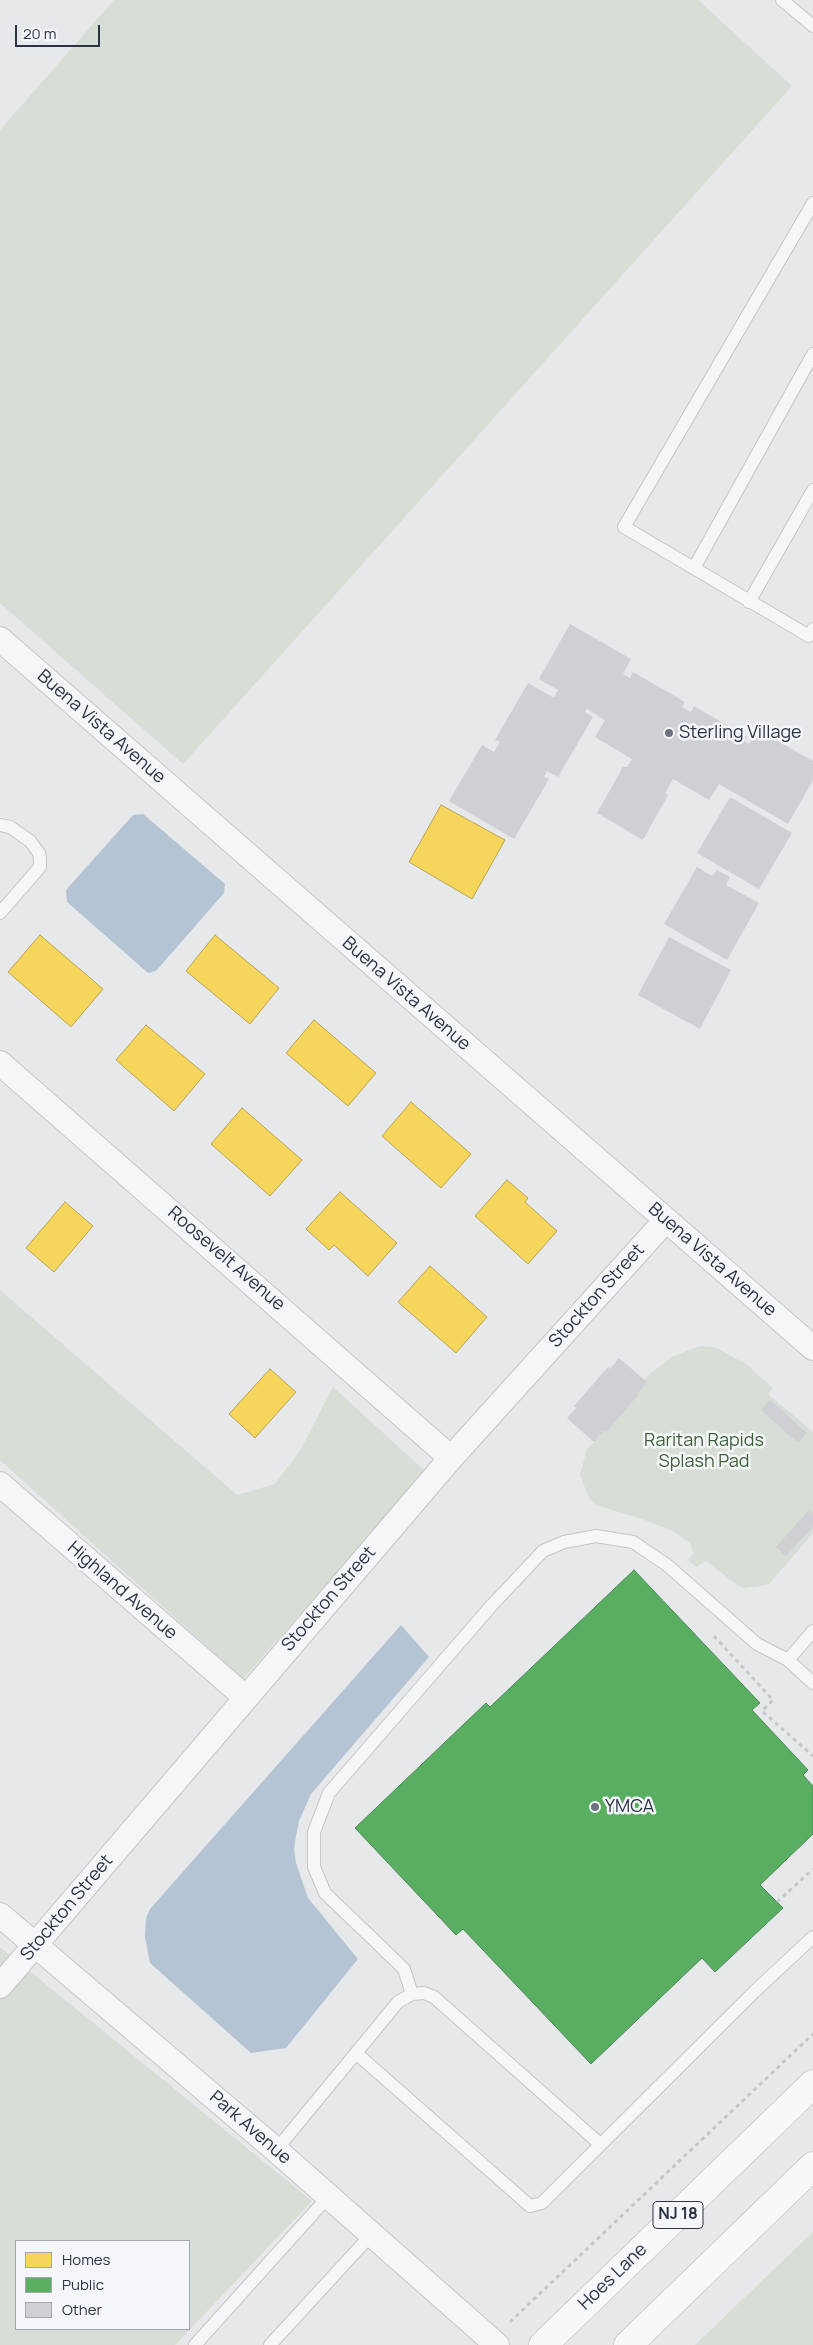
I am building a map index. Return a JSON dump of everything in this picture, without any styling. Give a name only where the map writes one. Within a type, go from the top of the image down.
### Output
[{"type":"highway","name":"Hoes Lane","points":[[543,2345],[813,2084]]},
{"type":"highway","points":[[628,2345],[813,2166]]},
{"type":"street","name":"Buena Vista Avenue","points":[[0,639],[813,1348]]},
{"type":"street","name":"Roosevelt Avenue","points":[[0,1063],[451,1458]]},
{"type":"street","name":"Stockton Street","points":[[0,1986],[451,1458],[666,1220]]},
{"type":"street","name":"Highland Avenue","points":[[0,1484],[245,1697]]},
{"type":"street","name":"Park Avenue","points":[[0,1915],[276,2150],[494,2342]]},
{"type":"lane","points":[[782,0],[813,26]]},
{"type":"lane","points":[[813,203],[624,527],[808,636],[813,629]]},
{"type":"lane","points":[[694,568],[813,354]]},
{"type":"lane","points":[[749,602],[813,490]]},
{"type":"lane","points":[[0,825],[10,827],[30,841],[39,853],[40,867],[0,913]]},
{"type":"lane","points":[[412,1994],[404,1969],[324,1892],[314,1867],[314,1832],[329,1793],[422,1685],[543,1551],[564,1542],[596,1536],[634,1542],[667,1565],[757,1644],[788,1660],[813,1684]]},
{"type":"lane","points":[[788,1660],[813,1631]]},
{"type":"lane","points":[[356,2053],[530,2206],[542,2203],[754,1992],[813,1937]]},
{"type":"lane","points":[[276,2150],[398,2002],[412,1994],[424,1994],[434,1997],[600,2144]]},
{"type":"lane","points":[[195,2345],[328,2197]]},
{"type":"lane","points":[[270,2345],[371,2235]]},
{"type":"path","points":[[713,1636],[773,1700],[762,1711],[813,1756]]},
{"type":"path","points":[[777,1902],[813,1868]]},
{"type":"path","points":[[494,2342],[813,2034]]},
{"type":"green space","points":[[114,0],[698,0],[792,86],[183,764],[0,603],[0,130]]},
{"type":"green space","points":[[0,1290],[237,1495],[275,1484],[301,1449],[333,1387],[426,1472],[243,1679],[0,1460]]},
{"type":"green space","name":"Raritan Rapids Splash Pad","points":[[703,1346],[714,1347],[746,1364],[773,1388],[768,1394],[813,1432],[813,1533],[769,1584],[744,1588],[737,1585],[706,1561],[696,1567],[688,1560],[694,1553],[689,1542],[673,1531],[596,1505],[589,1498],[580,1475],[587,1449],[603,1431],[606,1433],[639,1394],[644,1380],[672,1357]]},
{"type":"green space","points":[[0,1947],[312,2201],[190,2329],[190,2240],[15,2240],[15,2330],[189,2330],[175,2345],[0,2345]]},
{"type":"green space","points":[[813,2232],[813,2345],[695,2345]]},
{"type":"water","points":[[143,814],[225,884],[224,893],[156,971],[148,973],[67,902],[66,890],[133,815]]},
{"type":"water","points":[[401,1625],[429,1657],[311,1794],[299,1821],[294,1849],[296,1863],[308,1898],[358,1959],[286,2048],[251,2053],[150,1963],[145,1937],[146,1918],[150,1909]]},
{"type":"building: Homes","points":[[441,805],[505,840],[472,899],[409,862]]},
{"type":"building: Homes","points":[[40,935],[103,989],[71,1027],[8,972]]},
{"type":"building: Homes","points":[[215,935],[279,988],[250,1024],[186,971]]},
{"type":"building: Homes","points":[[314,1020],[376,1073],[348,1106],[286,1053]]},
{"type":"building: Homes","points":[[146,1025],[205,1074],[174,1111],[116,1060]]},
{"type":"building: Homes","points":[[411,1102],[471,1154],[441,1188],[382,1136]]},
{"type":"building: Homes","points":[[242,1108],[302,1160],[270,1196],[211,1144]]},
{"type":"building: Homes","points":[[507,1180],[528,1198],[525,1202],[557,1231],[528,1264],[475,1216]]},
{"type":"building: Homes","points":[[340,1192],[397,1243],[368,1276],[334,1245],[329,1250],[306,1229]]},
{"type":"building: Homes","points":[[65,1202],[93,1226],[54,1272],[26,1248]]},
{"type":"building: Homes","points":[[430,1266],[487,1317],[456,1353],[398,1302]]},
{"type":"building: Homes","points":[[270,1369],[296,1392],[255,1438],[229,1414]]},
{"type":"building: Public","name":"YMCA","points":[[634,1570],[760,1703],[752,1710],[808,1770],[803,1775],[813,1786],[813,1834],[760,1885],[783,1908],[715,1972],[702,1958],[591,2064],[463,1929],[456,1935],[355,1828],[486,1703],[490,1707]]},
{"type":"building: Other","name":"Sterling Village","points":[[570,624],[631,659],[623,674],[630,678],[633,672],[685,702],[682,707],[691,712],[694,706],[747,737],[744,741],[749,744],[757,729],[813,761],[813,780],[788,824],[719,784],[709,800],[673,779],[665,793],[668,795],[643,840],[597,813],[623,767],[627,767],[632,759],[595,737],[605,720],[587,709],[585,712],[593,717],[558,777],[547,771],[544,777],[549,779],[514,839],[449,801],[482,745],[494,752],[500,742],[495,740],[528,683],[554,698],[558,690],[539,679]]},
{"type":"building: Other","points":[[730,797],[792,833],[759,889],[697,853]]},
{"type":"building: Other","points":[[697,867],[712,876],[717,870],[730,877],[726,885],[759,903],[727,960],[664,924]]},
{"type":"building: Other","points":[[669,937],[731,970],[700,1029],[638,995]]},
{"type":"building: Other","points":[[619,1358],[647,1382],[606,1433],[603,1431],[594,1442],[567,1418],[576,1408],[574,1406],[608,1367],[610,1369]]},
{"type":"building: Other","points":[[770,1400],[807,1433],[798,1443],[761,1410]]},
{"type":"building: Other","points":[[809,1510],[813,1514],[813,1527],[786,1556],[776,1547]]},
{"type":"place","name":"Sterling Village","points":[[669,733]]},
{"type":"place","name":"YMCA","points":[[595,1807]]}]
